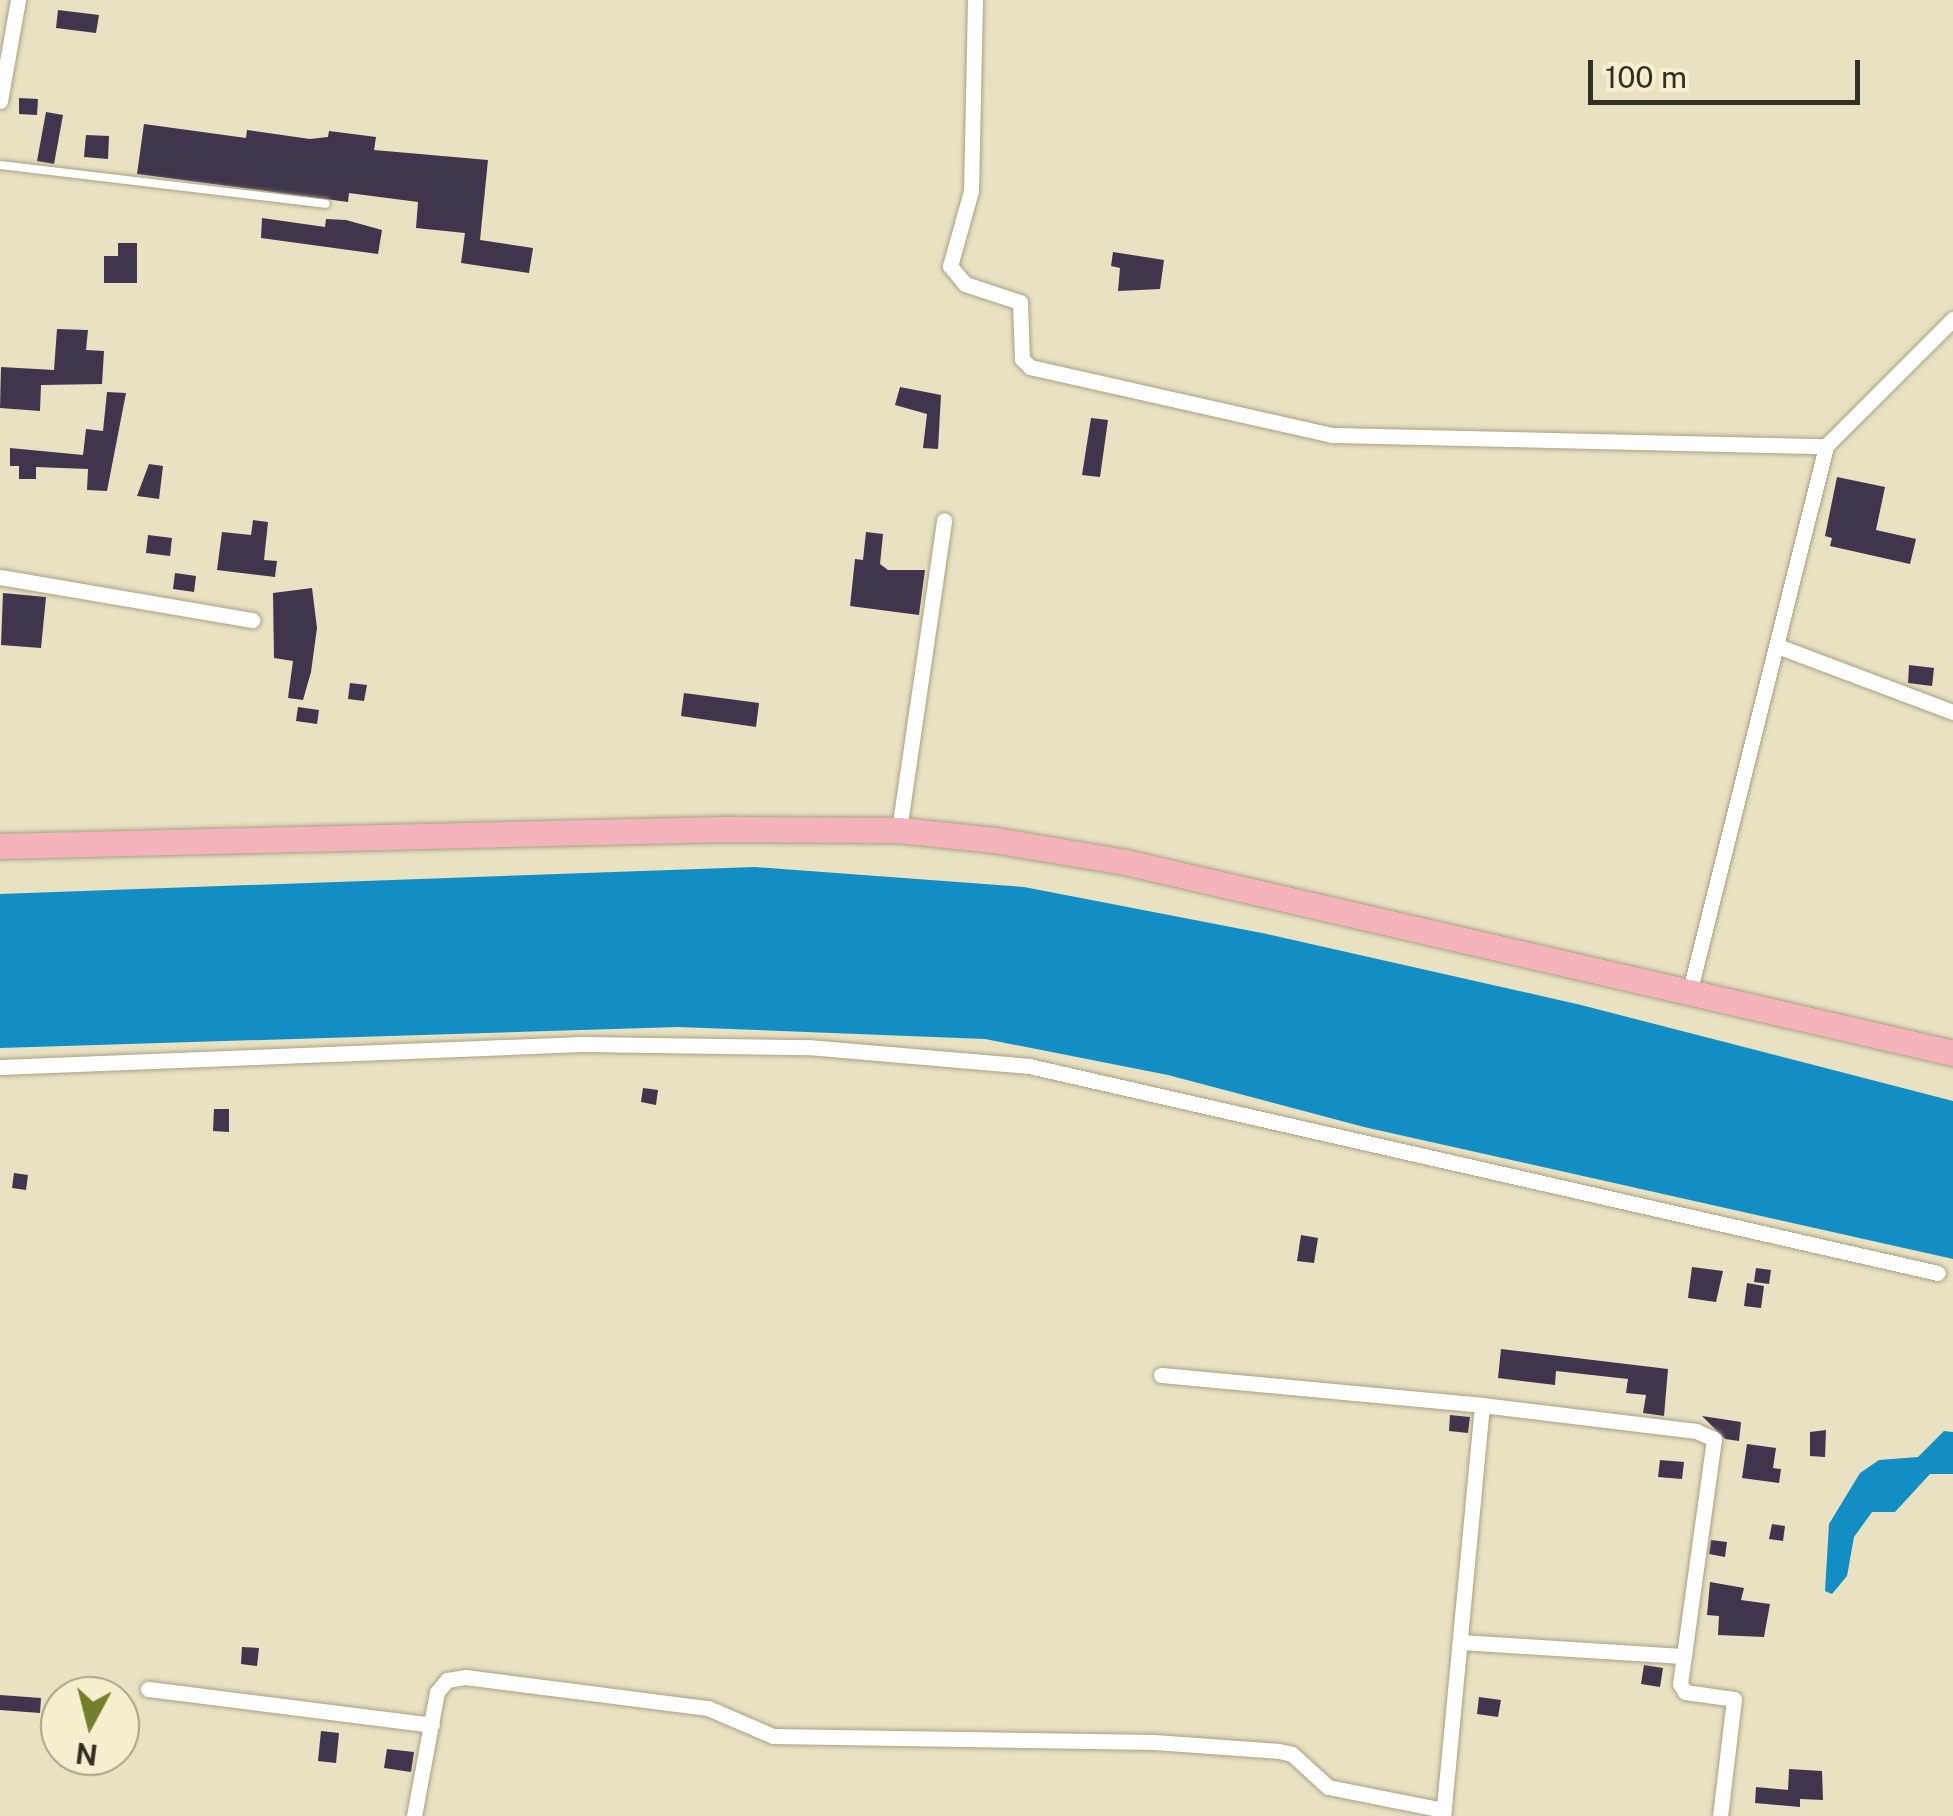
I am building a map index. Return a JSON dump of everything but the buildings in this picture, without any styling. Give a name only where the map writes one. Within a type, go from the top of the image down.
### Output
[{"type":"main road","points":[[0,846],[899,830],[1125,862],[1953,1052]]},
{"type":"street","points":[[0,101],[18,0]]},
{"type":"street","points":[[975,1],[972,170],[950,266],[966,284],[1020,302],[1022,359],[1030,368],[1332,434],[1826,446]]},
{"type":"street","points":[[1689,994],[1780,647],[1826,446],[1953,319]]},
{"type":"street","points":[[899,830],[944,520]]},
{"type":"street","points":[[0,577],[252,620]]},
{"type":"street","points":[[1780,647],[1953,712]]},
{"type":"street","points":[[0,1068],[582,1044],[808,1047],[1029,1066],[1938,1273]]},
{"type":"street","points":[[1161,1375],[1482,1405],[1696,1431],[1714,1439],[1680,1688],[1734,1699],[1720,1816]]},
{"type":"street","points":[[414,1816],[437,1692],[447,1680],[466,1677],[708,1708],[774,1736],[1154,1742],[1279,1751],[1292,1754],[1328,1787],[1443,1813],[1482,1405]]},
{"type":"street","points":[[1461,1642],[1683,1656]]},
{"type":"street","points":[[148,1689],[432,1725]]},
{"type":"lane","points":[[0,166],[326,204]]},
{"type":"water","points":[[755,867],[1024,887],[1267,934],[1581,1005],[1953,1101],[1953,1259],[1364,1127],[1168,1075],[985,1039],[678,1027],[0,1048],[0,894]]},
{"type":"water","points":[[1944,1431],[1953,1432],[1953,1474],[1930,1474],[1895,1512],[1872,1512],[1854,1537],[1847,1576],[1832,1594],[1825,1591],[1829,1524],[1860,1473],[1879,1460],[1918,1457]]}]
